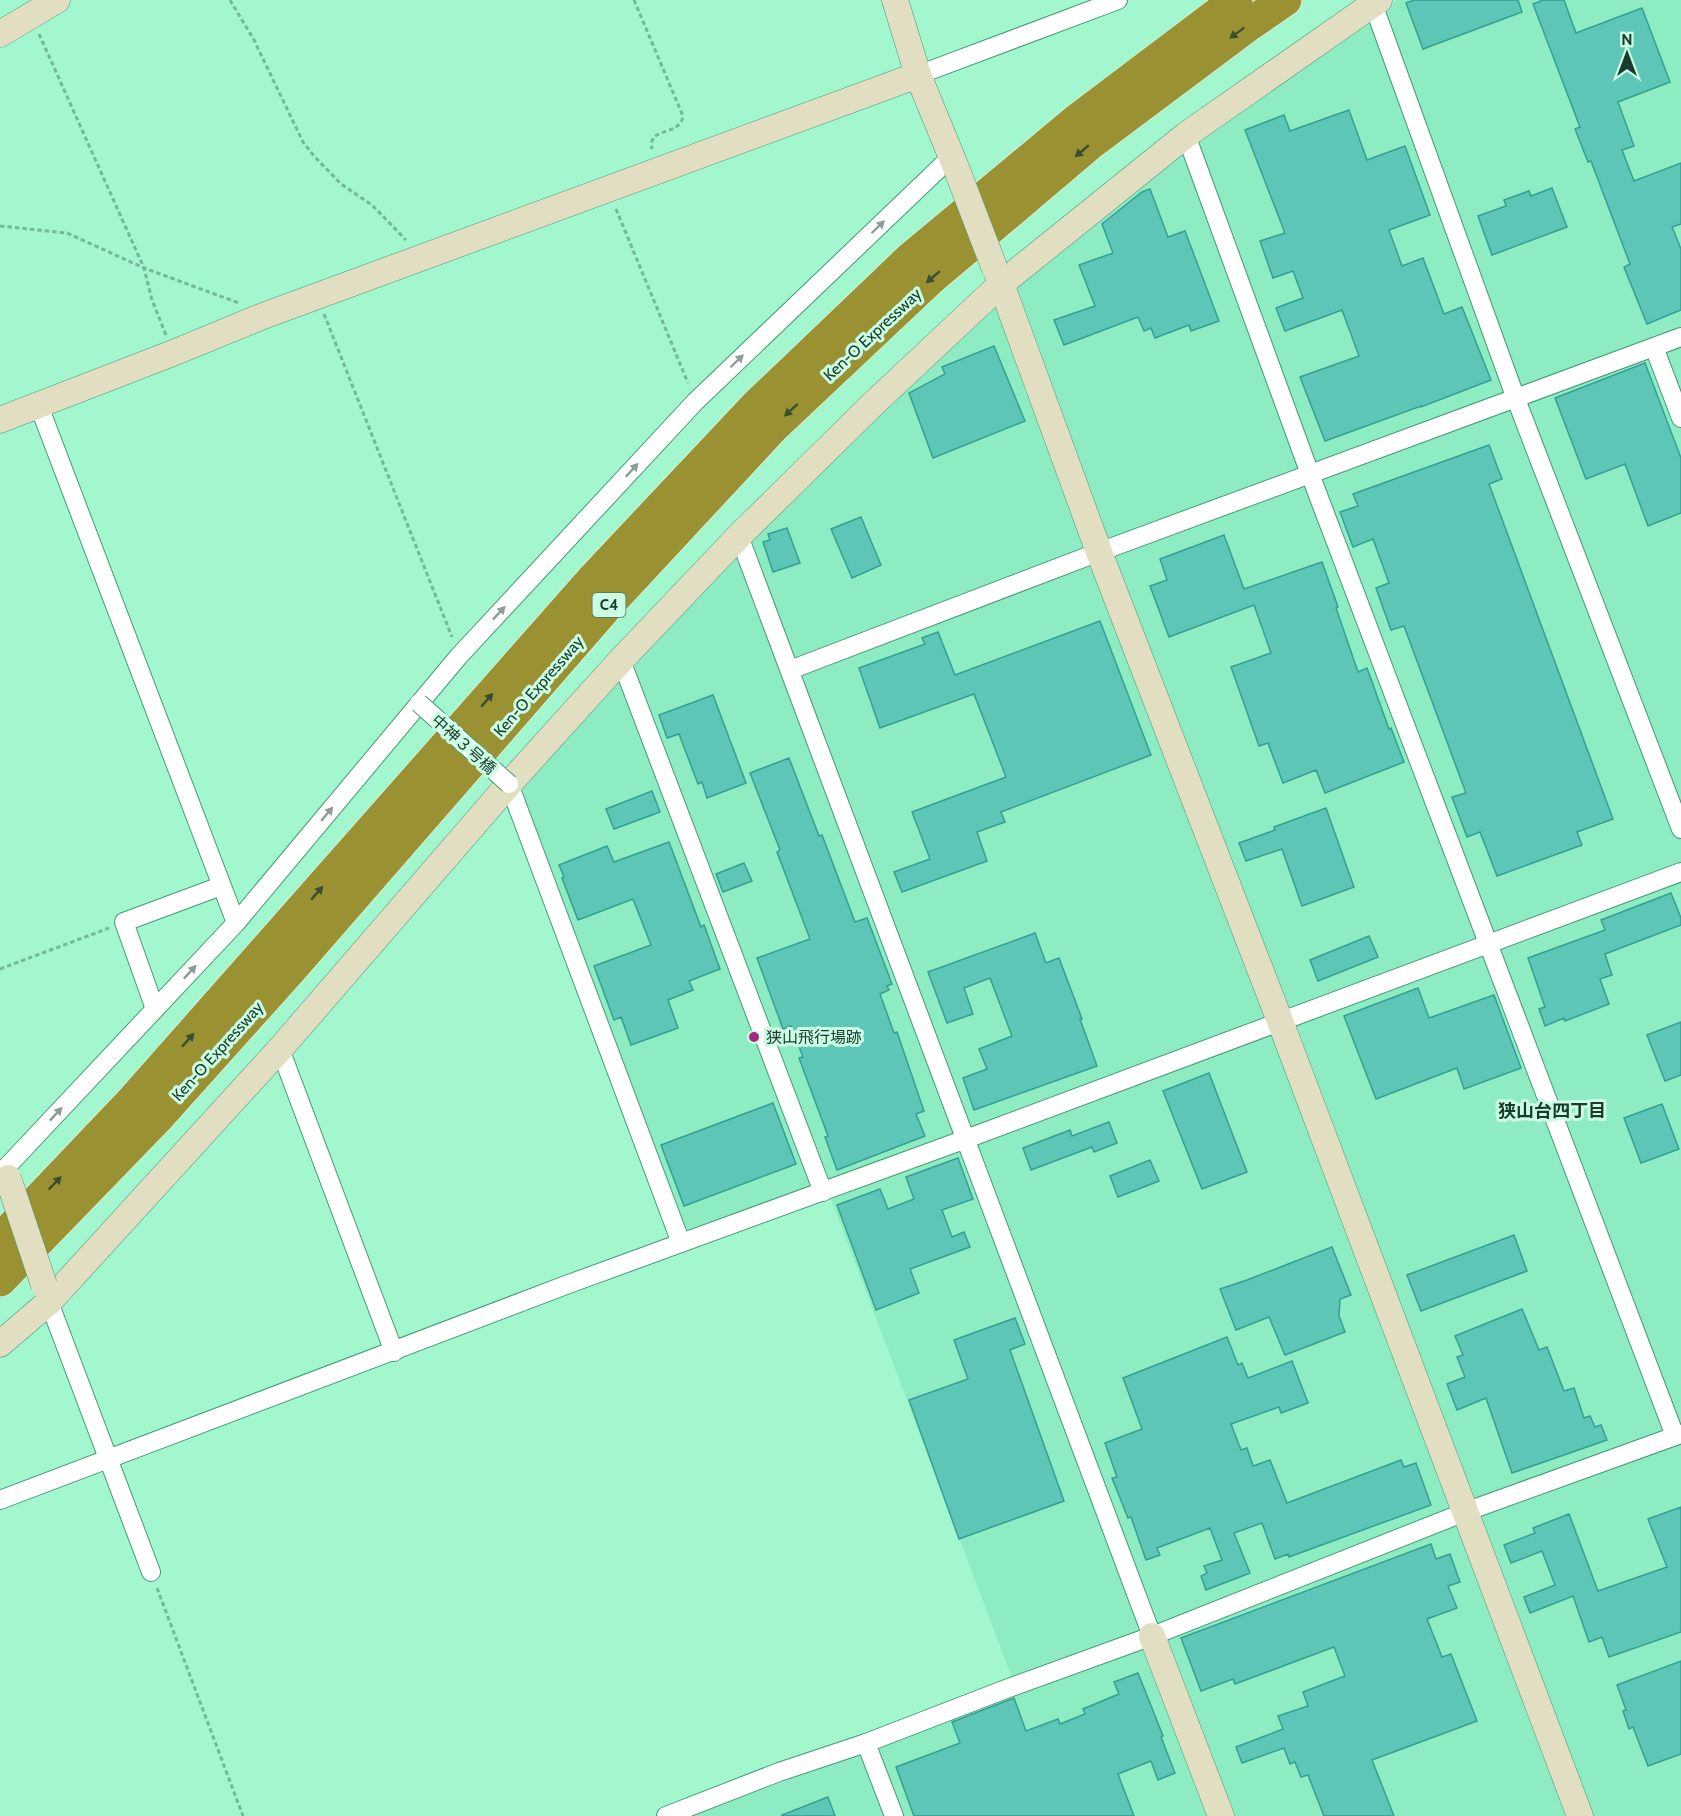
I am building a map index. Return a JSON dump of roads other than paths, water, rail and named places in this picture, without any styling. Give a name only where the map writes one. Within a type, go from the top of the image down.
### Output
[{"type":"highway","name":"Ken-O Expressway","points":[[0,1240],[135,1098],[595,576],[754,406],[910,259],[1076,121],[1236,0]]},
{"type":"highway","name":"Ken-O Expressway","points":[[0,1281],[158,1118],[614,598],[773,427],[929,280],[1092,142],[1285,0]]},
{"type":"street","points":[[0,34],[57,0]]},
{"type":"street","points":[[895,0],[918,75],[998,276],[1099,552],[1280,1021],[1580,1816]]},
{"type":"street","points":[[0,420],[263,316],[1118,0]]},
{"type":"street","points":[[0,1344],[280,1049],[509,784],[621,660],[739,536],[998,276],[1186,135],[1373,1],[1516,399],[1681,829]]},
{"type":"street","points":[[666,1816],[779,1772],[866,1743],[1152,1636],[1465,1512],[1678,1435],[1487,943],[1310,474],[1186,135]]},
{"type":"street","points":[[151,1572],[3,1173],[236,923],[459,656],[695,402],[954,164]]},
{"type":"street","points":[[790,670],[1099,552],[1681,337]]},
{"type":"street","points":[[1654,347],[1681,418]]},
{"type":"street","points":[[39,406],[236,923]]},
{"type":"street","points":[[739,536],[1221,1816]]},
{"type":"street","points":[[621,660],[823,1192]]},
{"type":"street","name":"中神３号橋","points":[[419,703],[509,784]]},
{"type":"street","points":[[509,784],[681,1244]]},
{"type":"street","points":[[0,1500],[566,1285],[823,1192],[1681,872]]},
{"type":"street","points":[[155,1009],[124,922],[221,886]]},
{"type":"street","points":[[280,1049],[394,1352]]},
{"type":"street","points":[[866,1743],[894,1816]]},
{"type":"place","name":"狭山飛行場跡","points":[[754,1037]]},
{"type":"district","name":"狭山台四丁目","points":[[1552,1111]]}]
